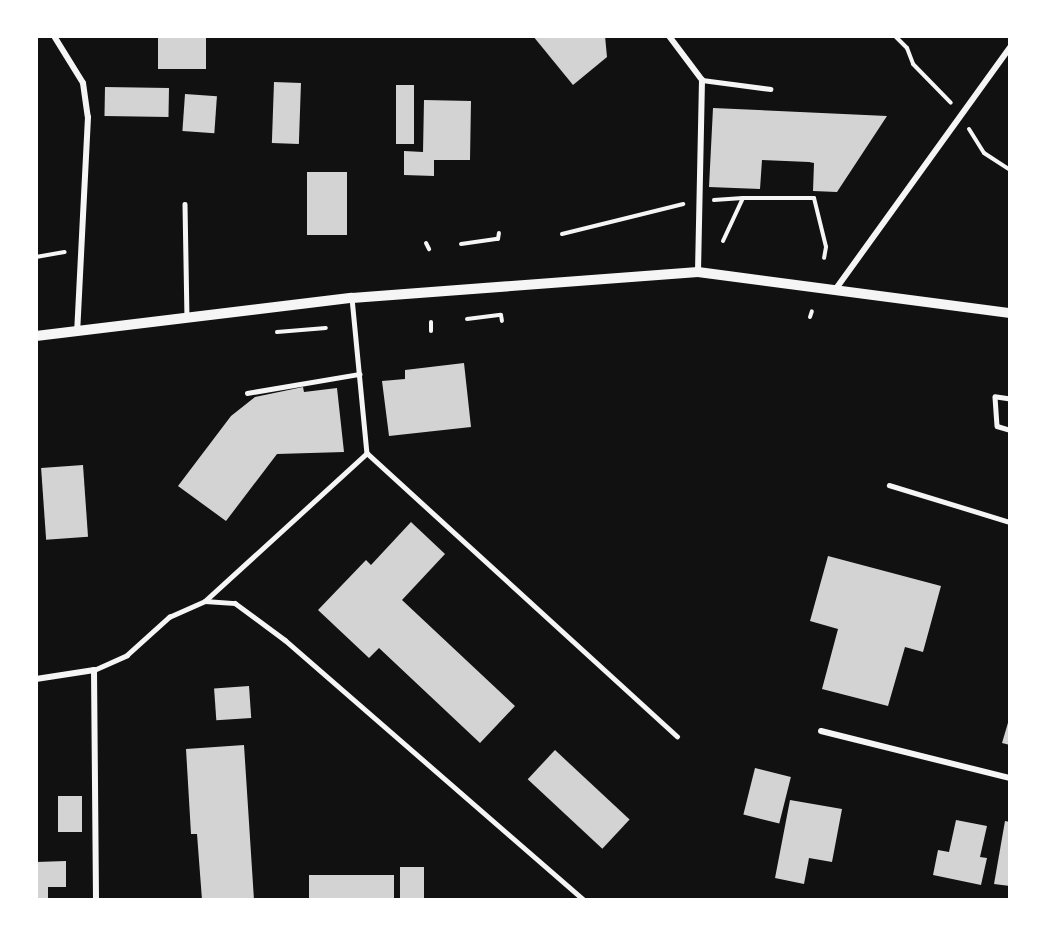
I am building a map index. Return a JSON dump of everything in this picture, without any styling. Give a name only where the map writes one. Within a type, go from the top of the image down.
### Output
[{"type":"street","points":[[54,36],[83,83],[88,117],[77,332]]},
{"type":"street","points":[[669,36],[702,80],[698,272]]},
{"type":"street","points":[[835,290],[1010,47]]},
{"type":"street","points":[[36,336],[352,298],[698,272],[1010,314]]},
{"type":"street","points":[[36,679],[94,670],[96,900]]},
{"type":"street","points":[[821,731],[1010,778]]},
{"type":"lane","points":[[702,80],[770,89]]},
{"type":"lane","points":[[185,204],[187,318]]},
{"type":"lane","points":[[352,298],[367,453],[677,736]]},
{"type":"lane","points":[[247,393],[359,374]]},
{"type":"lane","points":[[1010,399],[995,396],[997,426],[1010,430]]},
{"type":"lane","points":[[94,670],[128,655],[169,617],[205,601],[367,453]]},
{"type":"lane","points":[[889,485],[1010,522]]},
{"type":"lane","points":[[205,601],[235,603],[285,640],[583,898]]},
{"type":"path","points":[[895,36],[907,48],[914,64],[943,91],[984,153],[1010,170]]},
{"type":"path","points":[[723,241],[743,198]]},
{"type":"path","points":[[562,234],[699,200],[814,198],[826,247],[824,258]]},
{"type":"path","points":[[461,244],[498,239],[498,233]]},
{"type":"path","points":[[426,243],[429,249]]},
{"type":"path","points":[[36,257],[81,249]]},
{"type":"path","points":[[810,317],[812,311]]},
{"type":"path","points":[[467,319],[501,315],[502,321]]},
{"type":"path","points":[[431,322],[431,331]]},
{"type":"path","points":[[277,332],[326,328]]},
{"type":"building","points":[[158,36],[206,36],[206,69],[158,69]]},
{"type":"building","points":[[533,36],[605,36],[607,57],[573,85]]},
{"type":"building","points":[[274,82],[301,83],[299,144],[272,143]]},
{"type":"building","points":[[396,85],[414,85],[414,144],[396,144]]},
{"type":"building","points":[[105,87],[169,88],[168,117],[104,116]]},
{"type":"building","points":[[185,94],[217,96],[214,133],[182,131]]},
{"type":"building","points":[[424,100],[471,101],[470,160],[434,160],[434,176],[404,175],[404,151],[423,152]]},
{"type":"building","points":[[713,108],[887,116],[837,192],[813,191],[814,163],[762,160],[760,189],[709,187]]},
{"type":"building","points":[[307,172],[347,172],[347,235],[307,235]]},
{"type":"building","points":[[464,363],[471,427],[389,436],[382,381],[405,379],[405,370]]},
{"type":"building","points":[[303,387],[304,392],[337,388],[344,452],[277,454],[226,521],[178,486],[231,416],[255,397]]},
{"type":"building","points":[[83,465],[88,537],[46,540],[41,468]]},
{"type":"building","points":[[411,522],[445,554],[402,600],[515,706],[480,743],[379,648],[369,658],[318,610],[366,560],[371,565]]},
{"type":"building","points":[[828,556],[941,586],[923,652],[905,647],[888,706],[822,689],[838,629],[810,621]]},
{"type":"building","points":[[249,686],[251,718],[216,720],[214,688]]},
{"type":"building","points":[[1010,716],[1010,745],[1002,743]]},
{"type":"building","points":[[244,745],[254,900],[202,900],[197,834],[191,834],[186,749]]},
{"type":"building","points":[[555,750],[630,820],[602,849],[528,779]]},
{"type":"building","points":[[755,768],[791,777],[779,824],[743,815]]},
{"type":"building","points":[[58,796],[82,796],[82,832],[58,832]]},
{"type":"building","points":[[790,800],[842,809],[832,862],[809,858],[804,884],[775,878]]},
{"type":"building","points":[[956,820],[987,826],[980,857],[987,858],[981,885],[933,875],[938,850],[949,852]]},
{"type":"building","points":[[1005,821],[1010,822],[1010,886],[994,884]]},
{"type":"building","points":[[66,861],[66,887],[48,887],[48,900],[36,900],[36,862]]},
{"type":"building","points":[[400,867],[424,867],[424,900],[400,900]]},
{"type":"building","points":[[309,875],[394,875],[394,900],[309,900]]}]
